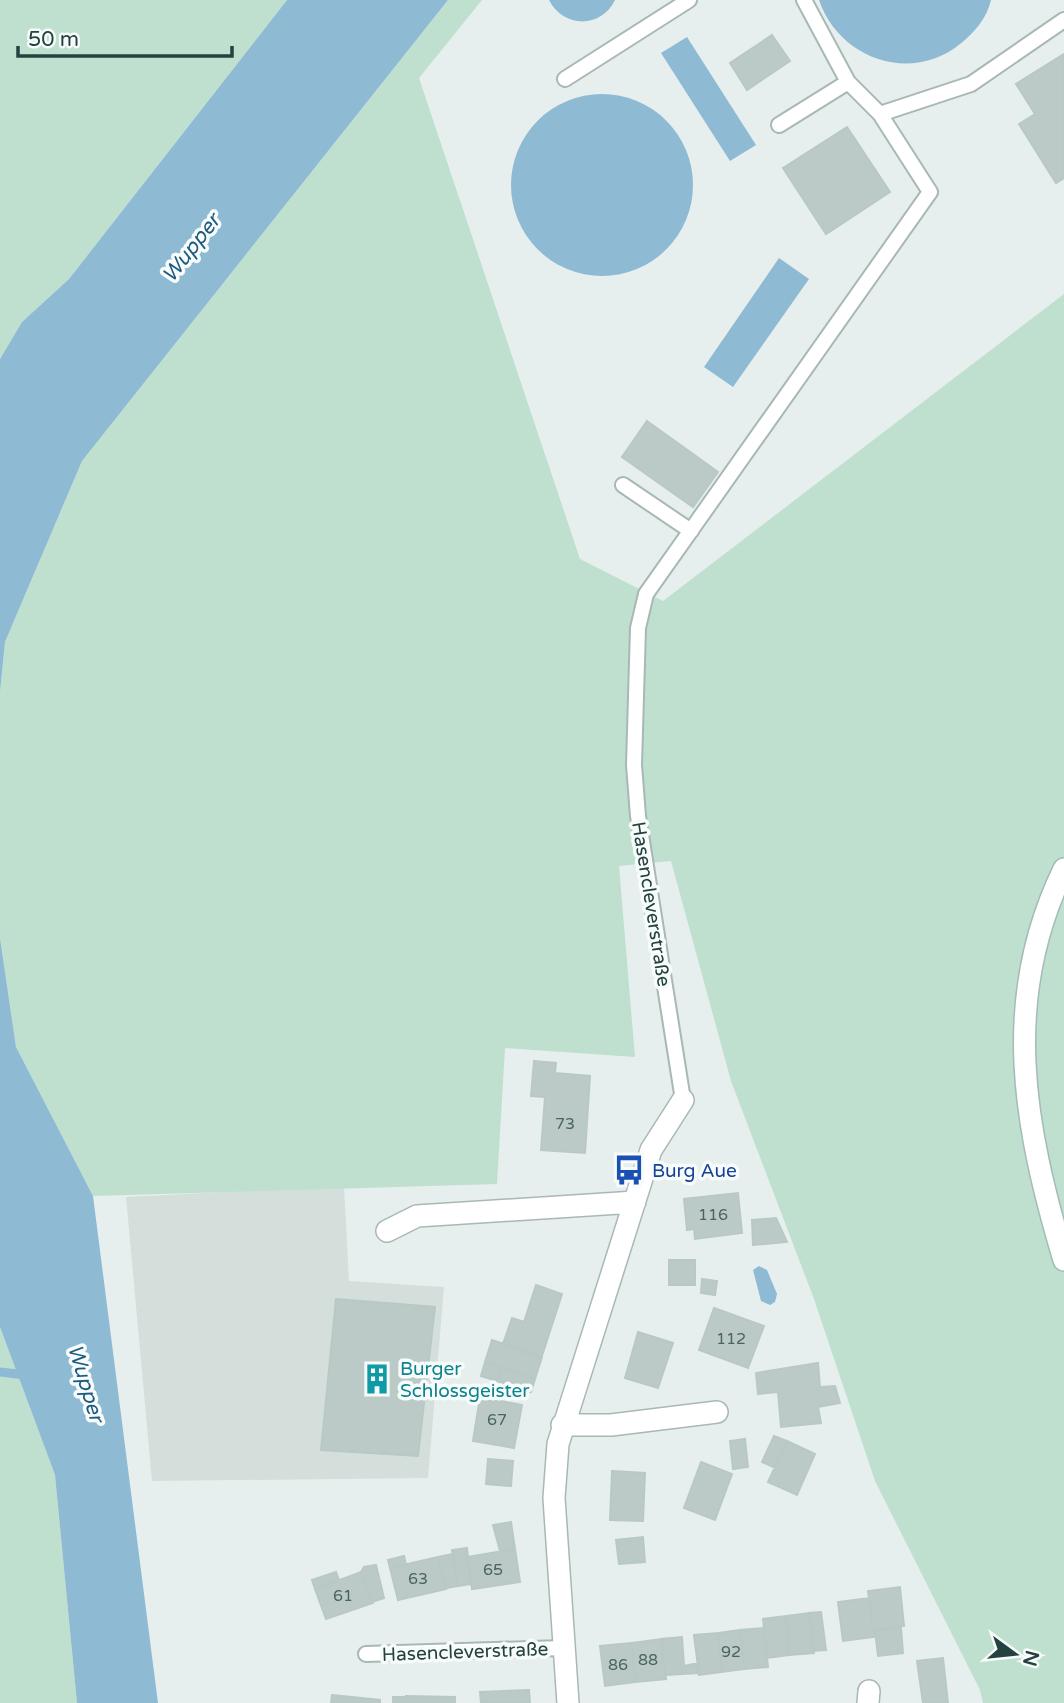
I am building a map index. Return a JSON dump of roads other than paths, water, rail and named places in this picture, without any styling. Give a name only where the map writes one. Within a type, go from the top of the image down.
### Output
[{"type":"street","points":[[1064,869],[1037,938],[1029,973],[1023,1032],[1031,1131],[1064,1260]]},
{"type":"street","name":"Hasencleverstraße","points":[[568,1703],[554,1498],[555,1460],[562,1425],[651,1150],[683,1100]]},
{"type":"street","points":[[387,1231],[417,1216],[635,1202]]},
{"type":"street","points":[[562,1425],[611,1425],[717,1412]]},
{"type":"lane","points":[[565,79],[689,0]]},
{"type":"lane","points":[[623,485],[691,531],[930,192],[880,114],[848,82],[804,0]]},
{"type":"lane","points":[[880,114],[971,84],[1064,20]]},
{"type":"lane","points":[[779,125],[848,82]]},
{"type":"lane","name":"Hasencleverstraße","points":[[683,1100],[638,816],[634,765],[637,639],[646,594],[691,531]]},
{"type":"lane","name":"Hasencleverstraße","points":[[366,1654],[564,1648]]},
{"type":"water","name":"Wupper","points":[[287,0],[448,0],[82,461],[5,642],[0,692],[0,359],[22,322],[69,279]]},
{"type":"water","points":[[549,0],[615,0],[601,16],[582,21],[563,16]]},
{"type":"water","points":[[819,0],[991,0],[979,25],[960,44],[941,56],[920,62],[899,63],[879,59],[859,50],[843,37],[829,20]]},
{"type":"water","points":[[687,37],[756,145],[730,161],[661,53]]},
{"type":"water","points":[[602,94],[620,95],[637,101],[667,120],[686,150],[692,167],[692,203],[686,220],[667,250],[637,269],[620,275],[602,276],[584,275],[567,269],[537,250],[518,220],[512,203],[511,185],[512,167],[518,150],[537,120],[567,101],[584,95]]},
{"type":"water","points":[[779,258],[809,279],[733,387],[704,367]]},
{"type":"water","name":"Wupper","points":[[0,938],[16,1047],[93,1196],[158,1703],[77,1703],[55,1475],[0,1327]]},
{"type":"water","points":[[759,1266],[767,1270],[777,1294],[775,1302],[770,1305],[761,1301],[753,1270]]},
{"type":"waterway","points":[[0,1372],[26,1375]]},
{"type":"place","name":"Burg Aue","points":[[629,1170]]},
{"type":"place","name":"Burger Schlossgeister","points":[[377,1379]]}]
